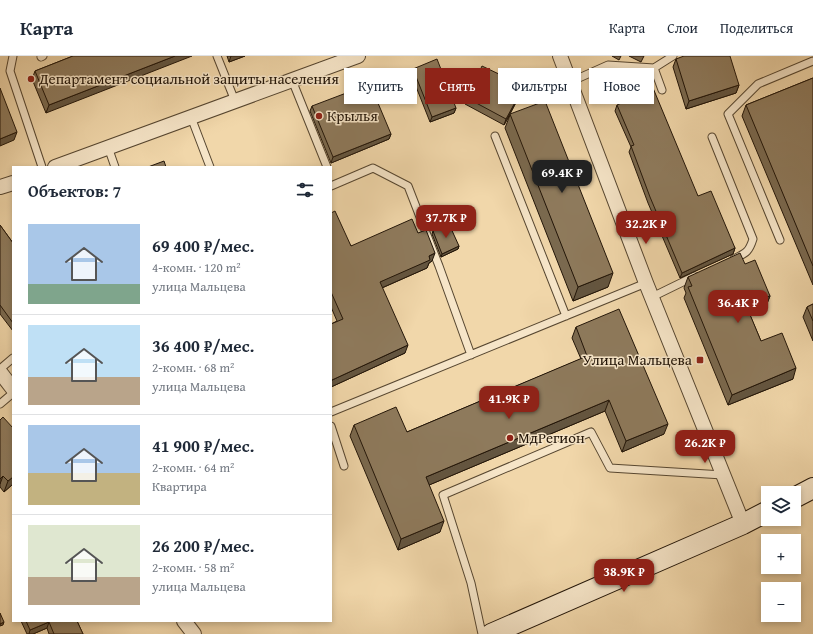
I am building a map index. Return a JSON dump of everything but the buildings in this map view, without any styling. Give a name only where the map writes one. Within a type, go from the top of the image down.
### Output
[{"type":"main road","points":[[801,494],[813,488]]},
{"type":"main road","points":[[491,634],[743,524],[761,515]]},
{"type":"street","points":[[58,166],[358,56]]},
{"type":"street","points":[[560,56],[565,68]]},
{"type":"street","points":[[578,104],[646,283],[743,524]]},
{"type":"street","points":[[0,187],[12,182]]},
{"type":"street","points":[[0,372],[12,388]]},
{"type":"street","points":[[185,622],[194,634]]},
{"type":"lane","points":[[13,56],[10,71],[42,166]]},
{"type":"lane","points":[[217,56],[235,101]]},
{"type":"lane","points":[[601,68],[608,65],[654,68],[672,56]]},
{"type":"lane","points":[[780,240],[728,114],[758,84],[813,60]]},
{"type":"lane","points":[[654,68],[662,90]]},
{"type":"lane","points":[[292,80],[327,166]]},
{"type":"lane","points":[[191,117],[210,166]]},
{"type":"lane","points":[[496,136],[566,316]]},
{"type":"lane","points":[[712,137],[753,239],[750,248],[742,255],[729,261]]},
{"type":"lane","points":[[108,147],[116,166]]},
{"type":"lane","points":[[332,186],[373,168],[408,186],[471,355]]},
{"type":"lane","points":[[652,297],[702,274]]},
{"type":"lane","points":[[332,412],[646,283]]},
{"type":"lane","points":[[0,369],[12,359]]},
{"type":"lane","points":[[0,404],[12,394]]},
{"type":"lane","points":[[332,429],[344,466]]},
{"type":"lane","points":[[482,634],[470,583],[443,496],[591,432],[610,468],[724,474]]},
{"type":"place","name":"Департамент социальной защиты населения","points":[[31,79]]},
{"type":"place","name":"Крылья","points":[[319,116]]},
{"type":"place","name":"Улица Мальцева","points":[[700,360]]},
{"type":"place","name":"МдРегион","points":[[510,438]]}]
